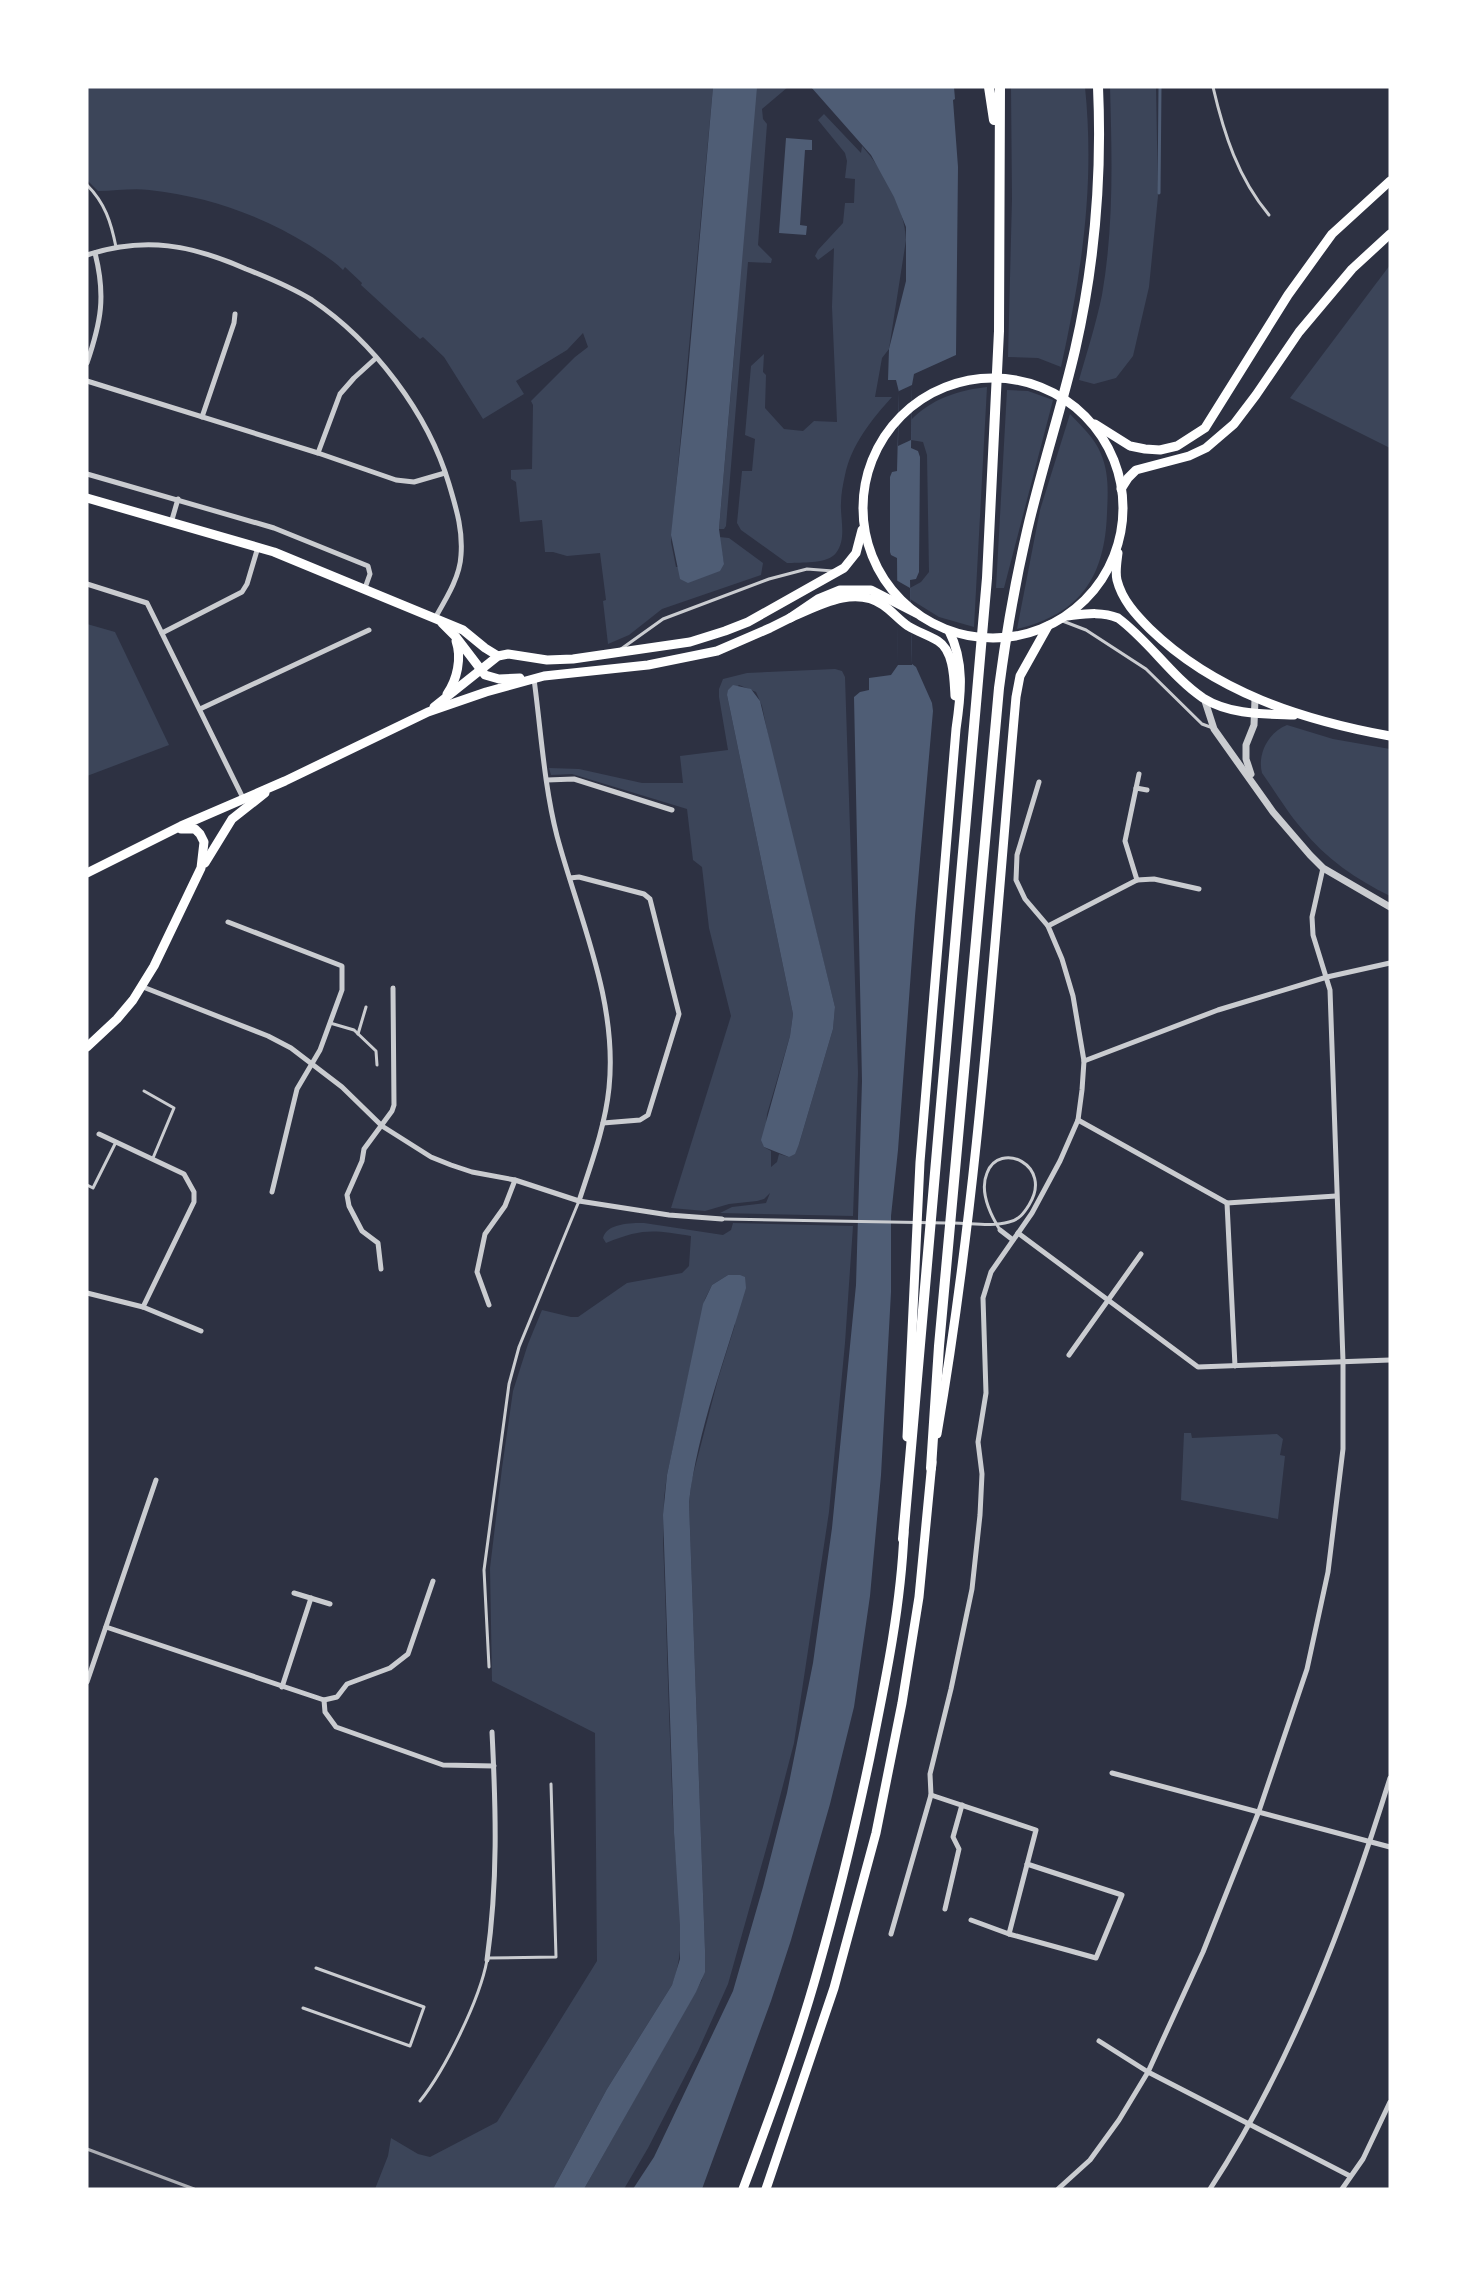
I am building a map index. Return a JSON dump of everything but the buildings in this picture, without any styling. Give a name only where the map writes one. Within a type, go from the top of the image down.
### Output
[{"type":"highway","points":[[989,87],[1000,195]]},
{"type":"highway","points":[[903,1539],[987,578],[999,331],[999,87]]},
{"type":"highway","points":[[931,1468],[939,1346],[999,688],[1016,579],[1075,350],[1093,247],[1098,199],[1100,141],[1098,87]]},
{"type":"main road","points":[[1088,420],[1130,446],[1145,449],[1161,450],[1177,446],[1205,429],[1288,295],[1332,234],[1390,182]]},
{"type":"main road","points":[[1121,489],[1136,470],[1189,456],[1206,448],[1234,424],[1299,332],[1352,269],[1390,234]]},
{"type":"main road","points":[[428,712],[498,656],[508,654],[557,660],[609,655],[690,642],[725,631],[762,615],[844,568],[850,562],[860,543],[863,493],[869,468],[877,448],[900,417],[919,401],[954,384],[975,379],[1010,379],[1026,382],[1064,399],[1088,420],[1102,437],[1111,454],[1121,489],[1123,516],[1116,577],[1130,607],[1158,637],[1217,680],[1255,699],[1333,724],[1390,736]]},
{"type":"main road","points":[[87,498],[258,547],[365,588],[463,630],[498,656]]},
{"type":"main road","points":[[863,519],[873,560],[890,594]]},
{"type":"main road","points":[[790,618],[818,599],[840,590],[871,590],[890,594],[916,613],[948,631],[996,639],[1026,634],[1063,618],[1083,602],[1110,566],[1119,541]]},
{"type":"main road","points":[[437,619],[450,631],[484,675],[500,679],[544,676],[694,657],[725,648],[823,604],[850,597],[873,600],[917,632],[938,641],[945,647],[950,658],[955,687],[956,729]]},
{"type":"main road","points":[[1063,618],[1097,613],[1118,618],[1204,698],[1231,709],[1256,714],[1305,715]]},
{"type":"main road","points":[[766,2189],[834,1988],[876,1833],[902,1703],[919,1597],[931,1468],[953,1342],[981,1098],[1016,697],[1020,676],[1048,626]]},
{"type":"main road","points":[[428,712],[450,689],[455,676],[458,646],[450,631]]},
{"type":"main road","points":[[743,2189],[818,1971],[855,1825],[882,1699],[896,1607],[903,1539],[920,1162],[956,729],[961,699],[958,657],[948,631]]},
{"type":"main road","points":[[87,873],[428,712],[486,692],[544,676]]},
{"type":"main road","points":[[87,1047],[117,1019],[143,987],[198,876],[219,837],[232,819],[260,796],[285,781]]},
{"type":"main road","points":[[174,831],[191,828],[198,831],[202,837],[204,853],[198,876]]},
{"type":"street","points":[[87,255],[116,247],[156,245],[213,254],[275,280],[312,300],[364,344],[396,382],[414,410],[435,449],[457,506],[461,555],[456,576],[437,619]]},
{"type":"street","points":[[87,363],[102,311],[101,283],[95,253]]},
{"type":"street","points":[[202,417],[235,314]]},
{"type":"street","points":[[318,453],[340,394],[376,358]]},
{"type":"street","points":[[87,381],[318,453],[396,480],[414,482],[445,473]]},
{"type":"street","points":[[87,474],[290,533],[366,565],[370,574],[365,588]]},
{"type":"street","points":[[171,523],[178,499]]},
{"type":"street","points":[[162,633],[242,592],[247,584],[258,547]]},
{"type":"street","points":[[87,584],[147,603],[243,798]]},
{"type":"street","points":[[200,709],[369,630]]},
{"type":"street","points":[[534,679],[554,821],[591,950],[607,1016],[610,1071],[603,1123],[579,1201]]},
{"type":"street","points":[[1204,698],[1214,729],[1274,812],[1323,868],[1390,907]]},
{"type":"street","points":[[1254,782],[1246,759],[1246,745],[1254,725],[1255,699]]},
{"type":"street","points":[[1137,880],[1125,841],[1139,774]]},
{"type":"street","points":[[548,780],[574,779],[672,810]]},
{"type":"street","points":[[891,1934],[931,1795],[930,1774],[972,1589],[982,1474],[978,1442],[986,1393],[983,1299],[991,1272],[1032,1213],[1060,1161],[1078,1120],[1084,1061],[1072,996],[1062,959],[1048,926],[1025,899],[1016,880],[1017,855],[1039,782]]},
{"type":"street","points":[[1136,788],[1147,790]]},
{"type":"street","points":[[1058,2189],[1090,2160],[1119,2121],[1148,2072],[1203,1952],[1259,1811],[1307,1669],[1328,1572],[1343,1449],[1343,1361],[1330,990],[1312,935],[1312,917],[1323,868]]},
{"type":"street","points":[[570,878],[579,877],[644,894],[650,898],[679,1014],[648,1115],[639,1120],[603,1123]]},
{"type":"street","points":[[1048,926],[1137,880],[1154,879],[1199,889]]},
{"type":"street","points":[[228,922],[342,966],[342,990],[313,1063],[297,1089],[272,1191]]},
{"type":"street","points":[[1084,1061],[1218,1010],[1327,977],[1390,963]]},
{"type":"street","points":[[143,987],[268,1036],[313,1063],[342,1087],[381,1126],[431,1157],[451,1166],[515,1180],[579,1201],[669,1215],[722,1219]]},
{"type":"street","points":[[381,1269],[378,1243],[362,1231],[347,1195],[362,1161],[364,1149],[394,1105],[393,988]]},
{"type":"street","points":[[1078,1120],[1227,1203],[1336,1196]]},
{"type":"street","points":[[99,1134],[184,1174],[194,1192],[194,1202],[143,1307]]},
{"type":"street","points":[[489,1305],[477,1272],[479,1262],[485,1234],[505,1206],[515,1180]]},
{"type":"street","points":[[1227,1203],[1235,1366]]},
{"type":"street","points":[[1000,1230],[1013,1240]]},
{"type":"street","points":[[1018,1233],[1198,1367],[1390,1360]]},
{"type":"street","points":[[1069,1355],[1141,1254]]},
{"type":"street","points":[[87,1293],[143,1307],[201,1331]]},
{"type":"street","points":[[87,1682],[156,1480]]},
{"type":"street","points":[[106,1627],[324,1700],[337,1697],[347,1684],[390,1668],[408,1654],[433,1581]]},
{"type":"street","points":[[294,1593],[330,1604]]},
{"type":"street","points":[[282,1687],[311,1598]]},
{"type":"street","points":[[324,1700],[325,1712],[336,1727],[442,1766],[494,1766]]},
{"type":"street","points":[[488,1960],[495,1897],[497,1830],[492,1732]]},
{"type":"street","points":[[1112,1773],[1390,1847]]},
{"type":"street","points":[[1210,2189],[1249,2124],[1287,2049],[1320,1974],[1370,1842],[1390,1778]]},
{"type":"street","points":[[931,1795],[1036,1830],[1009,1934]]},
{"type":"street","points":[[945,1909],[959,1849],[953,1837],[962,1805]]},
{"type":"street","points":[[971,1920],[1009,1934],[1096,1958],[1122,1895],[1027,1864]]},
{"type":"street","points":[[1099,2041],[1148,2072],[1350,2176]]},
{"type":"street","points":[[1342,2189],[1362,2159],[1390,2102]]},
{"type":"lane","points":[[1213,87],[1241,173],[1250,190],[1269,215]]},
{"type":"lane","points":[[87,185],[102,202],[108,213],[116,247]]},
{"type":"lane","points":[[609,655],[663,620],[770,579],[807,569],[833,571],[844,568]]},
{"type":"lane","points":[[1063,618],[1086,630],[1146,669],[1202,724],[1214,729]]},
{"type":"lane","points":[[358,1034],[366,1007]]},
{"type":"lane","points":[[330,1023],[354,1030],[376,1051],[377,1065]]},
{"type":"lane","points":[[144,1091],[174,1108],[153,1158]]},
{"type":"lane","points":[[87,1185],[93,1188],[116,1142]]},
{"type":"lane","points":[[722,1219],[842,1221],[1007,1223],[1020,1217],[1036,1193],[1036,1177],[1026,1163],[1015,1158],[1002,1159],[987,1170],[985,1194],[992,1217],[1000,1230]]},
{"type":"lane","points":[[489,1667],[484,1570],[509,1384],[519,1347],[579,1201]]},
{"type":"lane","points":[[420,2101],[432,2086],[457,2039],[485,1973],[488,1960],[556,1957],[551,1784]]},
{"type":"lane","points":[[303,2008],[410,2046],[424,2007],[316,1968]]},
{"type":"shaded area","points":[[87,87],[713,87],[671,542],[676,567],[724,564],[719,537],[729,538],[763,563],[761,575],[662,609],[629,635],[608,644],[603,601],[606,600],[600,553],[567,556],[545,552],[542,520],[520,522],[516,482],[511,479],[511,470],[532,469],[533,405],[531,401],[588,347],[583,333],[567,350],[516,381],[524,394],[483,419],[444,357],[423,337],[420,339],[361,285],[362,283],[345,267],[343,270],[291,234],[232,208],[191,197],[137,189],[98,191],[87,180]]},
{"type":"shaded area","points":[[713,87],[757,87],[719,529],[724,564],[720,571],[688,583],[680,579],[671,535]]},
{"type":"shaded area","points":[[750,87],[788,87],[762,109],[763,119],[767,124],[758,245],[772,259],[771,263],[748,262],[726,526],[724,529],[719,529],[736,333]]},
{"type":"shaded area","points":[[811,87],[954,87],[955,99],[953,100],[958,167],[956,355],[914,374],[912,385],[911,448],[918,451],[920,457],[919,572],[916,579],[910,580],[912,664],[916,667],[932,703],[933,711],[891,1216],[891,1292],[881,1475],[870,1596],[854,1707],[830,1804],[771,2001],[702,2189],[633,2189],[654,2157],[733,1991],[787,1793],[813,1663],[832,1528],[856,1285],[862,1081],[854,697],[860,692],[869,690],[869,678],[891,675],[898,665],[897,558],[890,552],[890,477],[892,472],[897,471],[899,392],[896,380],[888,380],[889,349],[906,281],[906,227],[894,197],[871,155]]},
{"type":"shaded area","points":[[1011,87],[1085,87],[1088,158],[1085,228],[1075,297],[1061,367],[1038,358],[1008,357],[1012,199]]},
{"type":"shaded area","points":[[1110,87],[1156,87],[1158,196],[1149,287],[1133,356],[1116,378],[1094,384],[1079,380],[1100,306],[1109,243]]},
{"type":"shaded area","points":[[824,114],[861,153],[862,146],[878,166],[902,215],[906,240],[889,349],[882,358],[875,397],[892,397],[863,433],[848,464],[841,496],[842,535],[839,547],[832,557],[822,561],[787,563],[741,530],[737,523],[742,471],[752,471],[755,439],[745,435],[751,366],[764,354],[765,408],[784,429],[803,431],[814,421],[837,422],[832,307],[834,248],[818,260],[815,256],[843,223],[845,203],[854,203],[855,179],[845,178],[847,161],[845,153],[818,120]]},
{"type":"shaded area","points":[[786,138],[812,140],[812,150],[805,150],[800,225],[807,226],[806,235],[779,233]]},
{"type":"shaded area","points":[[1390,265],[1390,448],[1290,398]]},
{"type":"shaded area","points":[[987,387],[974,627],[939,617],[910,599],[910,588],[921,582],[929,572],[927,455],[923,442],[911,440],[911,420],[936,401],[966,390]]},
{"type":"shaded area","points":[[1007,390],[1028,391],[1053,400],[1004,588],[996,588]]},
{"type":"shaded area","points":[[1070,414],[1095,443],[1107,475],[1107,513],[1101,556],[1095,573],[1073,602],[1058,613],[1017,629],[1040,510]]},
{"type":"shaded area","points":[[87,624],[115,632],[169,745],[87,776]]},
{"type":"shaded area","points":[[835,669],[842,671],[845,677],[858,1073],[853,1216],[720,1213],[732,1207],[766,1203],[770,1193],[764,1199],[757,1201],[729,1204],[705,1211],[671,1208],[731,1016],[709,928],[702,867],[693,860],[687,809],[572,774],[551,775],[549,768],[579,769],[642,783],[683,783],[680,756],[728,750],[719,689],[723,679],[747,673]],"holes":[[[739,685],[756,692],[762,706],[835,1007],[833,1029],[799,1144],[789,1157],[779,1154],[777,1162],[771,1167],[771,1151],[764,1147],[767,1114],[790,1036],[793,1014],[727,695]]]},
{"type":"shaded area","points":[[733,685],[751,689],[760,701],[835,1007],[833,1029],[799,1144],[795,1154],[789,1157],[764,1147],[761,1140],[790,1036],[793,1014],[727,695]]},
{"type":"shaded area","points":[[1287,725],[1333,739],[1390,749],[1390,896],[1331,859],[1311,840],[1286,809],[1262,773],[1261,758],[1266,744],[1275,733]]},
{"type":"shaded area","points":[[644,1223],[723,1235],[731,1230],[733,1223],[853,1226],[845,1343],[829,1512],[794,1743],[770,1835],[728,1984],[698,2051],[648,2148],[624,2189],[584,2189],[702,1980],[705,1950],[689,1502],[692,1479],[718,1379],[735,1325],[728,1275],[712,1285],[705,1299],[664,1498],[663,1540],[671,1759],[681,1929],[680,1949],[672,1985],[607,2089],[553,2189],[375,2189],[388,2156],[391,2138],[418,2154],[430,2157],[497,2122],[597,1961],[595,1733],[492,1681],[490,1568],[513,1391],[542,1310],[578,1317],[627,1283],[682,1273],[689,1266],[691,1236],[648,1232],[629,1235],[606,1243],[603,1238],[609,1229],[614,1227]]},
{"type":"shaded area","points":[[728,1275],[745,1277],[746,1288],[705,1421],[689,1502],[705,1972],[696,1992],[584,2189],[553,2189],[607,2089],[672,1985],[680,1959],[663,1515],[667,1475],[703,1304],[712,1285]]},
{"type":"shaded area","points":[[1184,1433],[1191,1433],[1192,1438],[1277,1434],[1283,1439],[1280,1455],[1285,1456],[1278,1519],[1181,1500]]},
{"type":"pier","points":[[912,385],[911,440],[898,446],[899,391]]},
{"type":"pier","points":[[896,580],[910,588],[912,665],[898,665]]},
{"type":"waterway","points":[[1159,193],[1160,87]]},
{"type":"railway","points":[[87,2149],[194,2189]]}]
